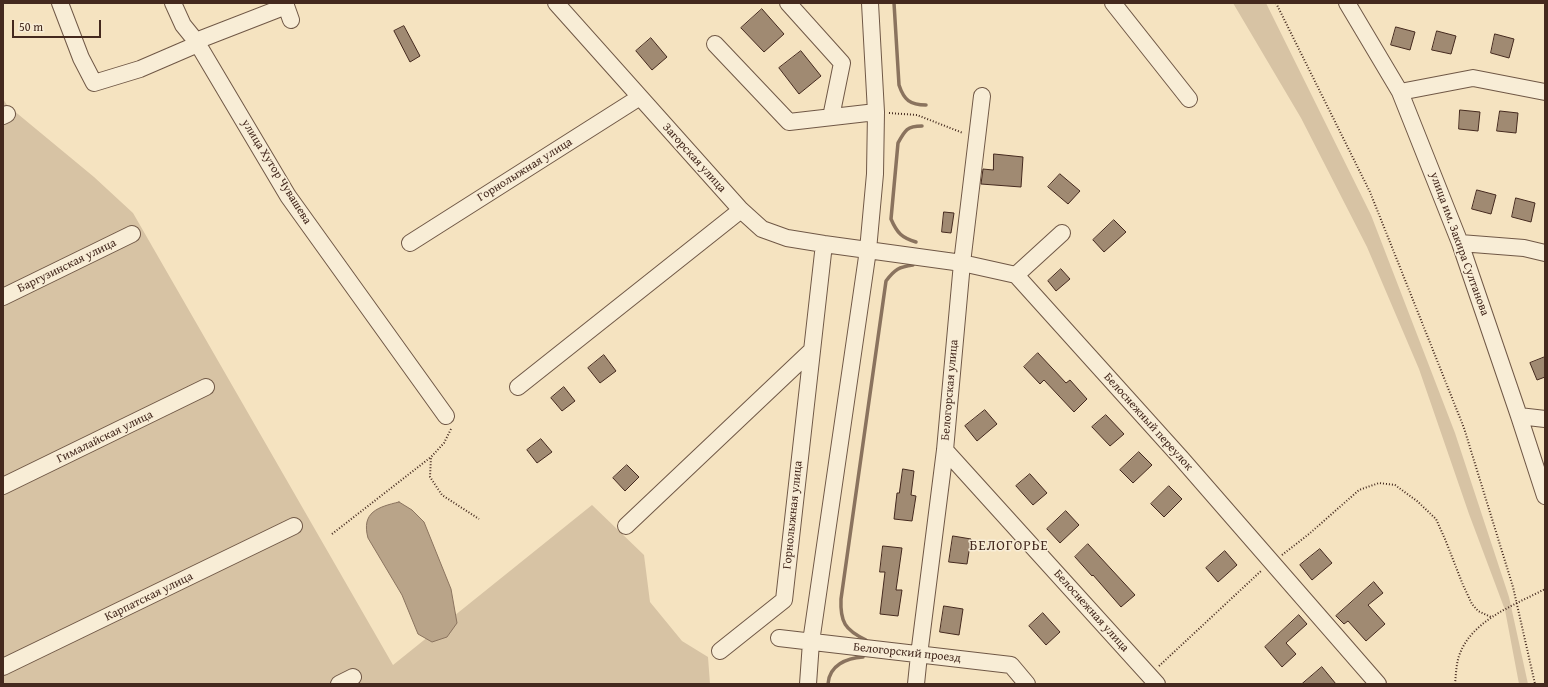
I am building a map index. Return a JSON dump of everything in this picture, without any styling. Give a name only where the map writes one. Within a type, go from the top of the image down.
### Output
[{"type":"street","points":[[60,3],[81,58],[94,83],[140,68],[197,43],[287,10]]},
{"type":"street","name":"улица Хутор Чувашева","points":[[173,3],[183,25],[197,43],[288,196],[446,416]]},
{"type":"street","name":"Загорская улица","points":[[556,3],[741,210],[762,229],[787,238],[868,250]]},
{"type":"street","points":[[788,3],[842,63],[831,117]]},
{"type":"street","points":[[808,684],[811,642],[868,250],[875,174],[876,112],[870,3]]},
{"type":"street","points":[[1113,3],[1189,99]]},
{"type":"street","name":"улица им. Закира Султанова","points":[[1347,3],[1400,92],[1460,243],[1545,496]]},
{"type":"street","points":[[716,44],[789,122],[876,112]]},
{"type":"street","points":[[1400,92],[1473,78],[1545,92]]},
{"type":"street","name":"Белогорская улица","points":[[916,684],[945,450],[962,262],[982,96]]},
{"type":"street","name":"Горнолыжная улица","points":[[410,243],[640,97]]},
{"type":"street","points":[[518,387],[741,210]]},
{"type":"street","points":[[868,250],[962,262],[1016,275],[1062,233]]},
{"type":"street","name":"Баргузинская улица","points":[[3,297],[132,234]]},
{"type":"street","points":[[1460,243],[1524,248],[1545,254]]},
{"type":"street","name":"Горнолыжная улица","points":[[720,650],[784,600],[824,244]]},
{"type":"street","name":"Белоснежный переулок","points":[[1016,275],[1272,562],[1378,684]]},
{"type":"street","points":[[626,526],[812,350]]},
{"type":"street","name":"Гималайская улица","points":[[3,486],[206,388]]},
{"type":"street","points":[[1519,416],[1545,419]]},
{"type":"street","name":"Белоснежная улица","points":[[945,450],[1153,679]]},
{"type":"street","name":"Карпатская улица","points":[[3,667],[294,526]]},
{"type":"street","name":"Белогорский проезд","points":[[778,638],[1011,665],[1027,684]]},
{"type":"path","points":[[1276,3],[1370,192],[1461,420],[1509,572],[1535,684]]},
{"type":"path","points":[[876,112],[917,115],[964,133],[976,144]]},
{"type":"path","points":[[332,534],[431,457],[444,443],[453,427],[446,416]]},
{"type":"path","points":[[431,457],[430,477],[442,495],[479,518]]},
{"type":"path","points":[[1153,679],[1272,562],[1309,534],[1359,490],[1379,483],[1395,485],[1417,501],[1436,519],[1472,604],[1478,611],[1491,617]]},
{"type":"path","points":[[1455,684],[1459,656],[1470,637],[1491,617],[1545,589]]},
{"type":"shaded area","points":[[1233,3],[1266,3],[1371,215],[1455,433],[1509,597],[1528,684],[1519,684],[1505,610],[1469,514],[1419,369],[1367,247],[1301,118]]},
{"type":"shaded area","points":[[3,99],[7,105],[94,177],[133,213],[393,665],[592,505],[644,555],[650,602],[682,641],[708,657],[710,684],[3,684]]},
{"type":"shaded area","points":[[399,502],[412,510],[424,522],[451,589],[457,623],[447,637],[432,642],[418,634],[402,595],[368,538],[366,529],[367,522],[373,512],[384,506]]},
{"type":"building","points":[[762,9],[784,34],[764,52],[741,28]]},
{"type":"building","points":[[404,26],[420,56],[410,62],[394,31]]},
{"type":"building","points":[[1396,27],[1415,32],[1410,50],[1391,45]]},
{"type":"building","points":[[1437,31],[1456,36],[1451,54],[1432,50]]},
{"type":"building","points":[[1495,34],[1514,39],[1509,58],[1491,53]]},
{"type":"building","points":[[651,38],[667,57],[652,70],[636,51]]},
{"type":"building","points":[[801,51],[821,76],[799,94],[779,68]]},
{"type":"building","points":[[1460,110],[1480,112],[1478,131],[1459,129]]},
{"type":"building","points":[[1500,111],[1518,113],[1516,133],[1497,131]]},
{"type":"building","points":[[994,154],[1023,157],[1021,187],[981,184],[983,169],[993,170]]},
{"type":"building","points":[[1060,174],[1080,191],[1068,204],[1048,187]]},
{"type":"building","points":[[1477,190],[1496,195],[1491,214],[1472,209]]},
{"type":"building","points":[[1516,198],[1535,203],[1531,222],[1512,217]]},
{"type":"building","points":[[944,212],[954,213],[951,233],[942,232]]},
{"type":"building","points":[[1114,220],[1126,232],[1104,252],[1093,240]]},
{"type":"building","points":[[1061,269],[1070,279],[1056,291],[1048,281]]},
{"type":"building","points":[[1038,353],[1066,383],[1070,380],[1087,399],[1074,412],[1044,380],[1040,384],[1024,367]]},
{"type":"building","points":[[604,355],[616,371],[600,383],[588,368]]},
{"type":"building","points":[[1545,357],[1545,377],[1537,380],[1530,363]]},
{"type":"building","points":[[564,387],[575,401],[562,411],[551,398]]},
{"type":"building","points":[[985,410],[997,424],[977,441],[965,426]]},
{"type":"building","points":[[1106,415],[1124,434],[1110,446],[1092,427]]},
{"type":"building","points":[[541,439],[552,452],[537,463],[527,450]]},
{"type":"building","points":[[1139,452],[1152,465],[1133,483],[1120,470]]},
{"type":"building","points":[[627,465],[639,477],[625,491],[613,478]]},
{"type":"building","points":[[903,469],[914,471],[911,495],[916,496],[912,521],[894,519],[897,493],[899,493]]},
{"type":"building","points":[[1030,474],[1047,493],[1033,505],[1016,486]]},
{"type":"building","points":[[1169,486],[1182,499],[1164,517],[1151,504]]},
{"type":"building","points":[[1066,511],[1079,525],[1060,543],[1047,529]]},
{"type":"building","points":[[953,536],[971,539],[967,564],[949,562]]},
{"type":"building","points":[[1088,544],[1135,595],[1121,607],[1075,557]]},
{"type":"building","points":[[883,546],[902,548],[896,590],[902,590],[898,616],[880,614],[885,572],[880,572]]},
{"type":"building","points":[[1320,549],[1332,563],[1312,580],[1300,565]]},
{"type":"building","points":[[1225,551],[1237,565],[1218,582],[1206,568]]},
{"type":"building","points":[[1374,582],[1383,593],[1368,605],[1385,624],[1366,641],[1348,621],[1344,624],[1336,616]]},
{"type":"building","points":[[944,606],[963,609],[959,635],[940,632]]},
{"type":"building","points":[[1043,613],[1060,632],[1046,645],[1029,626]]},
{"type":"building","points":[[1299,615],[1307,624],[1286,643],[1296,654],[1282,667],[1265,647]]},
{"type":"building","points":[[1322,667],[1336,684],[1302,684]]},
{"type":"waterway","points":[[894,3],[899,85],[908,101],[920,105],[926,105]]},
{"type":"waterway","points":[[916,242],[907,239],[900,234],[895,228],[891,219],[898,143],[907,130],[913,127],[922,126]]},
{"type":"waterway","points":[[866,640],[853,633],[845,624],[842,614],[841,599],[886,281],[898,269],[913,265]]},
{"type":"waterway","points":[[828,684],[829,677],[835,667],[845,661],[863,657]]},
{"type":"district","name":"БЕЛОГОРЬЕ","points":[[1009,546]]}]
